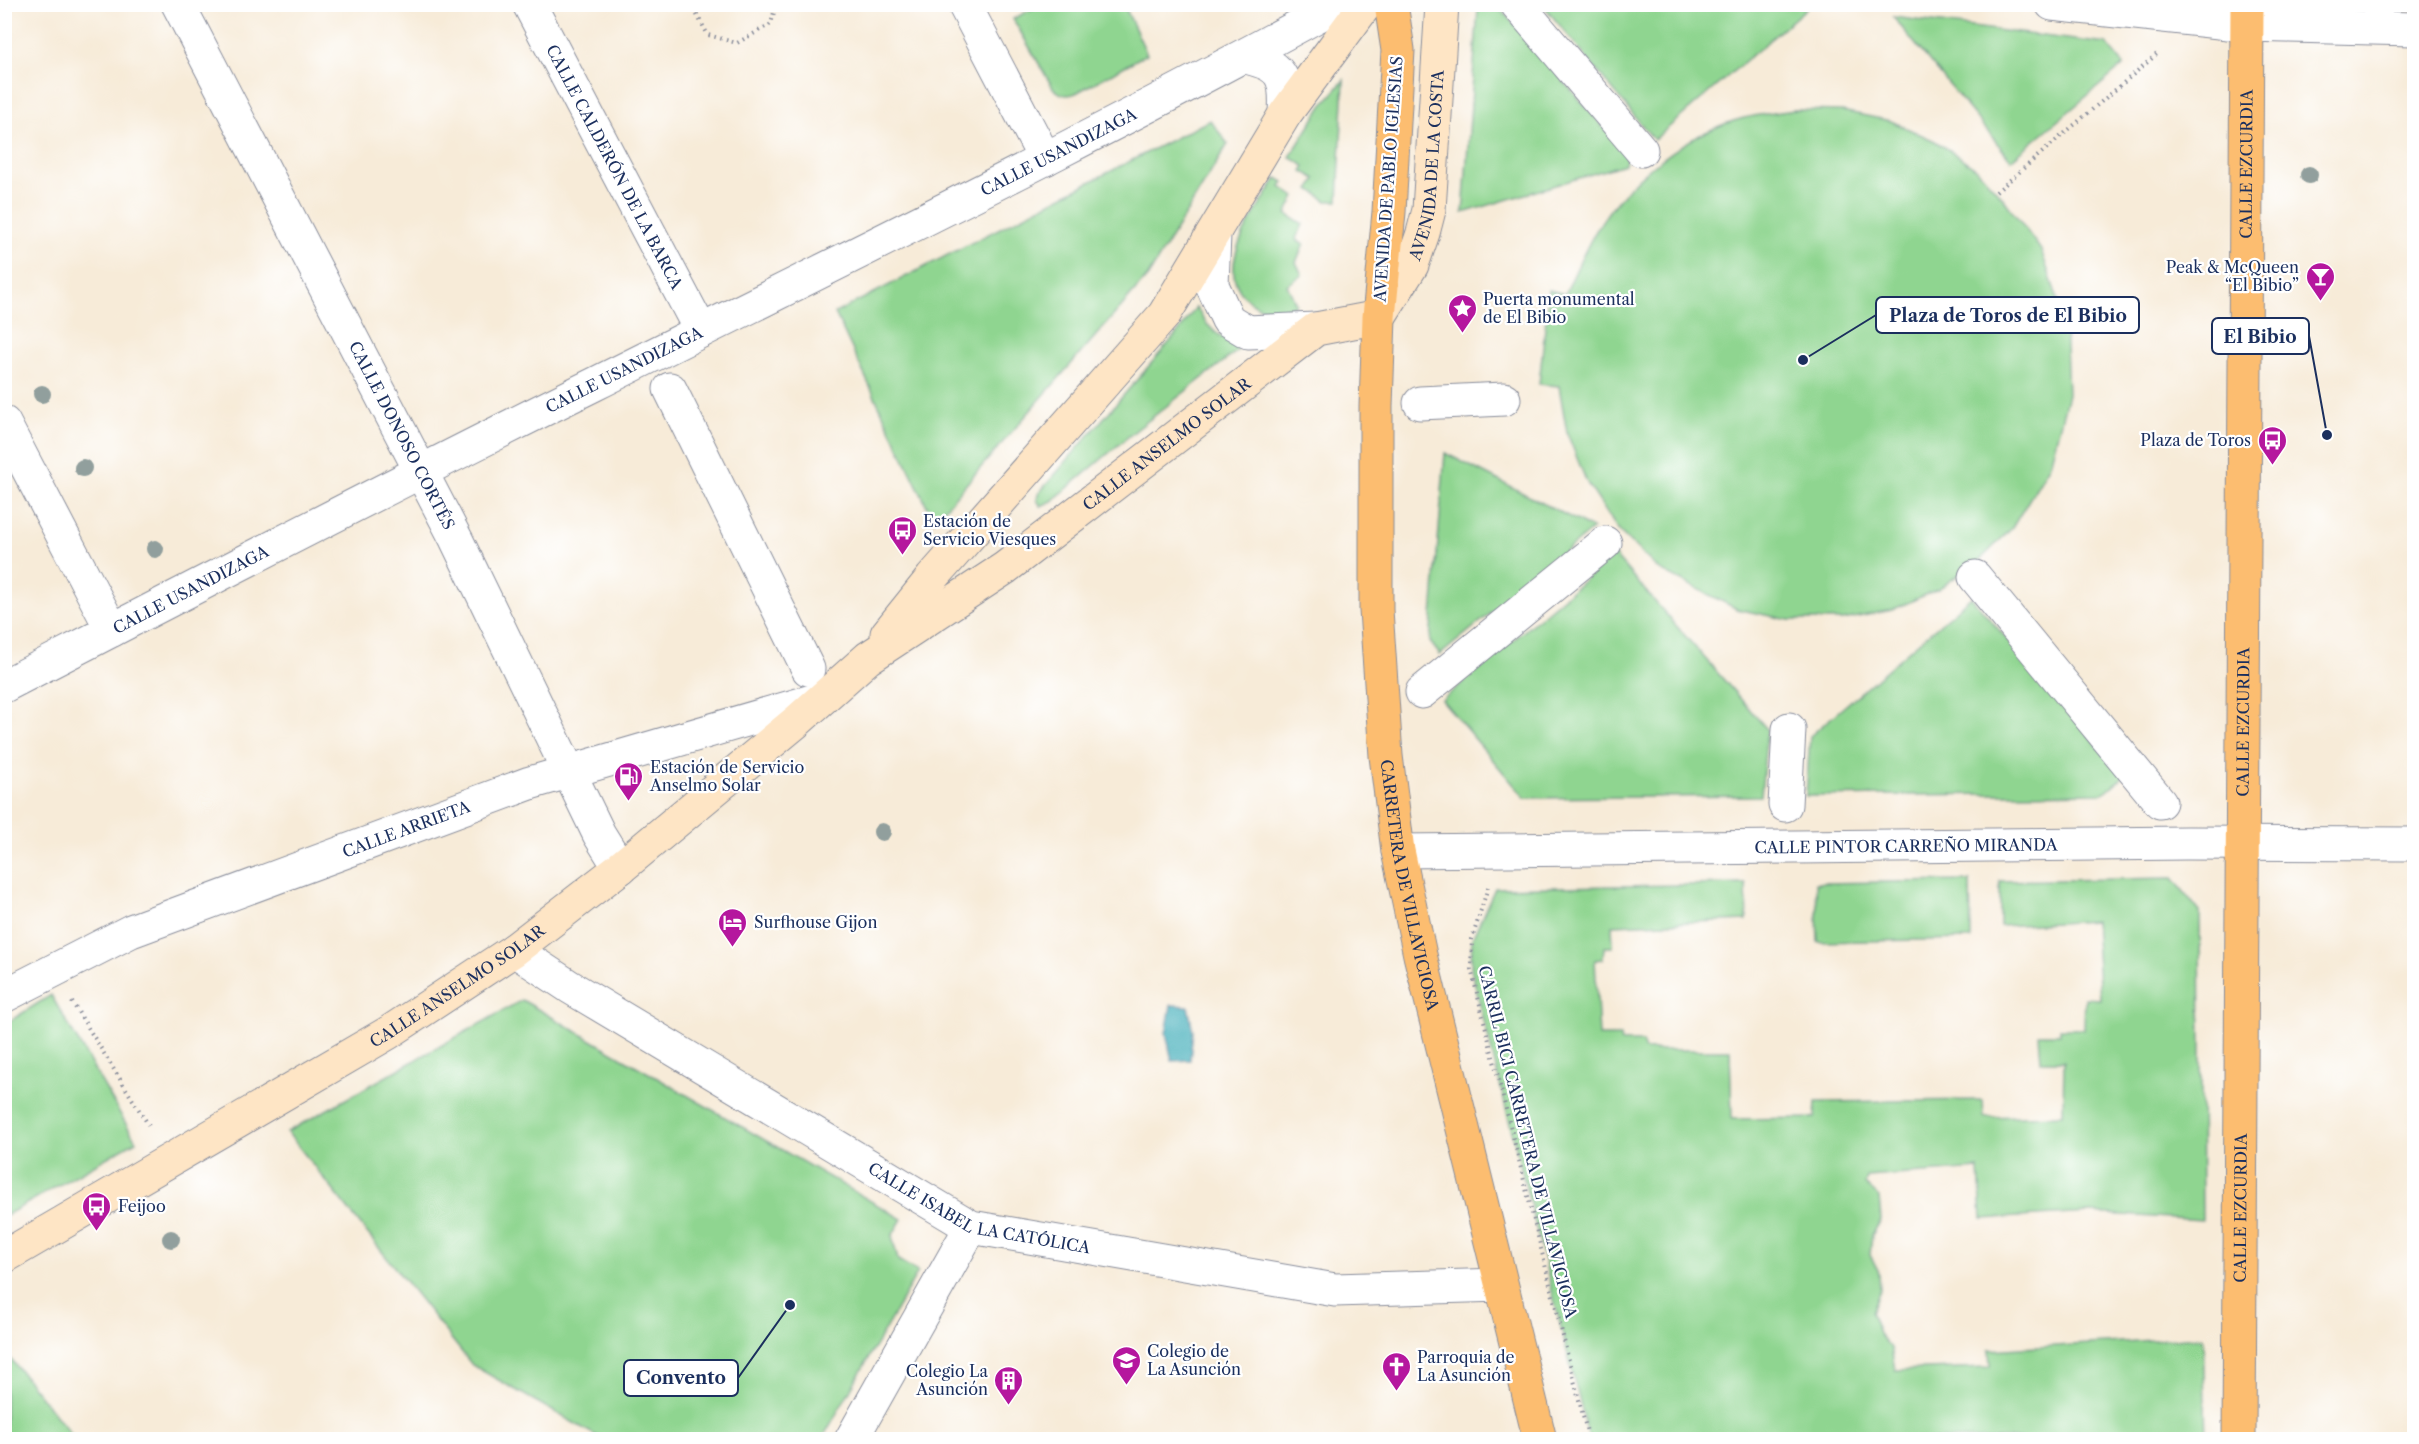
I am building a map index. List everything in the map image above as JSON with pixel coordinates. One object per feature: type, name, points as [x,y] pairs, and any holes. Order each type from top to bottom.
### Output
[{"type":"main road","name":"CALLE ANSELMO SOLAR","points":[[868,658],[932,578],[1164,315],[1285,114],[1366,4]]},
{"type":"main road","name":"AVENIDA DE PABLO IGLESIAS","points":[[1378,317],[1389,212],[1398,50],[1391,4]]},
{"type":"main road","name":"AVENIDA DE LA COSTA","points":[[1378,317],[1412,265],[1429,210],[1442,4]]},
{"type":"main road","name":"CALLE EZCURDIA","points":[[2239,1440],[2247,15]]},
{"type":"main road","points":[[1316,328],[1378,317]]},
{"type":"main road","name":"CARRETERA DE VILLAVICIOSA","points":[[1378,317],[1376,610],[1386,756],[1398,851],[1420,955],[1540,1440]]},
{"type":"main road","name":"CALLE ANSELMO SOLAR","points":[[4,1257],[388,1033],[514,950],[620,868],[815,684],[868,658],[1005,568],[1316,328]]},
{"type":"street","name":"CALLE DONOSO CORTÉS","points":[[178,4],[456,539],[567,770],[599,834],[620,868]]},
{"type":"street","name":"CALLE CALDERÓN DE LA BARCA","points":[[529,4],[701,331]]},
{"type":"street","points":[[963,4],[1045,159]]},
{"type":"street","name":"CALLE USANDIZAGA","points":[[4,686],[421,471],[1245,57],[1340,4]]},
{"type":"street","points":[[1517,4],[1641,150]]},
{"type":"street","points":[[2052,4],[2247,15],[2415,29]]},
{"type":"street","points":[[1245,57],[1266,62],[1281,73],[1286,88],[1285,114]]},
{"type":"street","points":[[1214,234],[1212,285],[1228,320],[1248,332],[1316,328]]},
{"type":"street","points":[[670,389],[815,684]]},
{"type":"street","points":[[1420,403],[1504,399]]},
{"type":"street","points":[[4,423],[112,630]]},
{"type":"street","points":[[1422,692],[1605,543]]},
{"type":"street","points":[[1975,577],[2160,802]]},
{"type":"street","name":"CALLE ARRIETA","points":[[4,996],[131,930],[567,770],[815,684]]},
{"type":"street","points":[[1785,805],[1789,729]]},
{"type":"street","name":"CALLE PINTOR CARREÑO MIRANDA","points":[[1398,851],[2242,843],[2415,844]]},
{"type":"street","name":"CALLE ISABEL LA CATÓLICA","points":[[514,950],[570,987],[971,1227],[1335,1290],[1501,1285]]},
{"type":"street","points":[[851,1440],[971,1227]]},
{"type":"path","points":[[691,4],[708,35],[737,44],[771,24],[776,4]]},
{"type":"path","points":[[1996,192],[2165,48]]},
{"type":"path","name":"CARRIL BICI CARRETERA DE VILLAVICIOSA","points":[[1491,850],[1491,876],[1472,939],[1471,969],[1589,1440]]},
{"type":"path","points":[[67,994],[154,1133]]},
{"type":"green space","points":[[1041,4],[1124,5],[1147,54],[1076,93],[1061,94],[1053,88],[1013,19]]},
{"type":"green space","points":[[1484,5],[1497,5],[1627,154],[1625,164],[1463,213],[1478,9]]},
{"type":"green space","points":[[1543,5],[1809,6],[1654,140]]},
{"type":"green space","points":[[1893,17],[2107,44],[2124,65],[2011,160]]},
{"type":"green space","points":[[1344,80],[1338,201],[1327,201],[1310,189],[1316,179],[1302,171],[1305,166],[1290,157],[1322,106]]},
{"type":"green space","points":[[1794,110],[1842,111],[1891,121],[1935,141],[1976,168],[2003,198],[2041,250],[2065,320],[2068,394],[2050,465],[2012,528],[1978,562],[1938,589],[1892,610],[1843,620],[1789,620],[1737,609],[1658,569],[1618,530],[1587,483],[1567,433],[1559,386],[1539,384],[1549,290],[1565,294],[1599,226],[1626,192],[1655,164],[1708,131],[1756,115]]},
{"type":"green space","points":[[1210,120],[1228,144],[1148,276],[934,521],[835,313]]},
{"type":"green space","points":[[1277,178],[1284,182],[1281,187],[1295,197],[1286,214],[1303,224],[1296,239],[1304,244],[1296,262],[1302,275],[1287,285],[1296,304],[1286,309],[1272,311],[1257,306],[1242,293],[1235,278],[1234,261],[1248,226]]},
{"type":"green space","points":[[1196,307],[1206,323],[1238,348],[1237,351],[1135,431],[1052,501],[1041,506],[1037,500],[1038,494],[1180,330]]},
{"type":"green space","points":[[1445,453],[1593,529],[1440,655],[1430,642]]},
{"type":"green space","points":[[1614,555],[1767,729],[1761,796],[1525,798],[1442,700]]},
{"type":"green space","points":[[1971,597],[2124,776],[2104,793],[1806,796],[1810,736]]},
{"type":"green space","points":[[2173,878],[2200,912],[2202,1220],[2090,1213],[1982,1219],[1979,1169],[1867,1177],[1865,1184],[1879,1197],[1881,1220],[1872,1235],[1870,1255],[1879,1272],[1880,1290],[1871,1312],[1879,1334],[1891,1348],[1895,1370],[1990,1367],[1989,1350],[2203,1337],[2206,1439],[1589,1439],[1471,969],[1472,939],[1495,888],[1746,884],[1747,920],[1612,925],[1613,947],[1604,947],[1603,959],[1595,960],[1599,1036],[1620,1036],[1621,1042],[1643,1042],[1644,1050],[1730,1050],[1732,1119],[1815,1118],[1816,1102],[1983,1100],[1984,1117],[2063,1115],[2064,1061],[2041,1061],[2039,1034],[2060,1034],[2060,1029],[2084,1029],[2085,998],[2100,999],[2095,921],[2000,926],[2000,881]]},
{"type":"green space","points":[[1970,881],[1971,939],[1818,942],[1816,883]]},
{"type":"green space","points":[[51,995],[136,1141],[5,1216],[5,1024]]},
{"type":"green space","points":[[522,1000],[902,1219],[892,1236],[898,1260],[918,1272],[822,1439],[602,1439],[472,1365],[287,1132]]},
{"type":"green space","points":[[5,1352],[75,1439],[5,1439]]},
{"type":"water","points":[[1171,1005],[1188,1006],[1193,1031],[1190,1060],[1172,1061],[1166,1033]]},
{"type":"place","name":"Peak & McQueen “El Bibio”","points":[[2320,302]]},
{"type":"place","name":"Puerta monumental de El Bibio","points":[[1462,334]]},
{"type":"place","name":"Plaza de Toros de El Bibio","points":[[1803,360]]},
{"type":"place","name":"El Bibio","points":[[2327,435]]},
{"type":"place","name":"Plaza de Toros","points":[[2272,466]]},
{"type":"place","name":"Estación de Servicio Viesques","points":[[902,556]]},
{"type":"place","name":"Estación de Servicio Anselmo Solar","points":[[629,802]]},
{"type":"place","name":"Surfhouse Gijon","points":[[733,948]]},
{"type":"place","name":"Feijoo","points":[[97,1232]]},
{"type":"place","name":"Convento","points":[[790,1305]]},
{"type":"place","name":"Colegio de La Asunción","points":[[1126,1386]]},
{"type":"place","name":"Parroquia de La Asunción","points":[[1396,1392]]},
{"type":"place","name":"Colegio La Asunción","points":[[1009,1406]]}]
